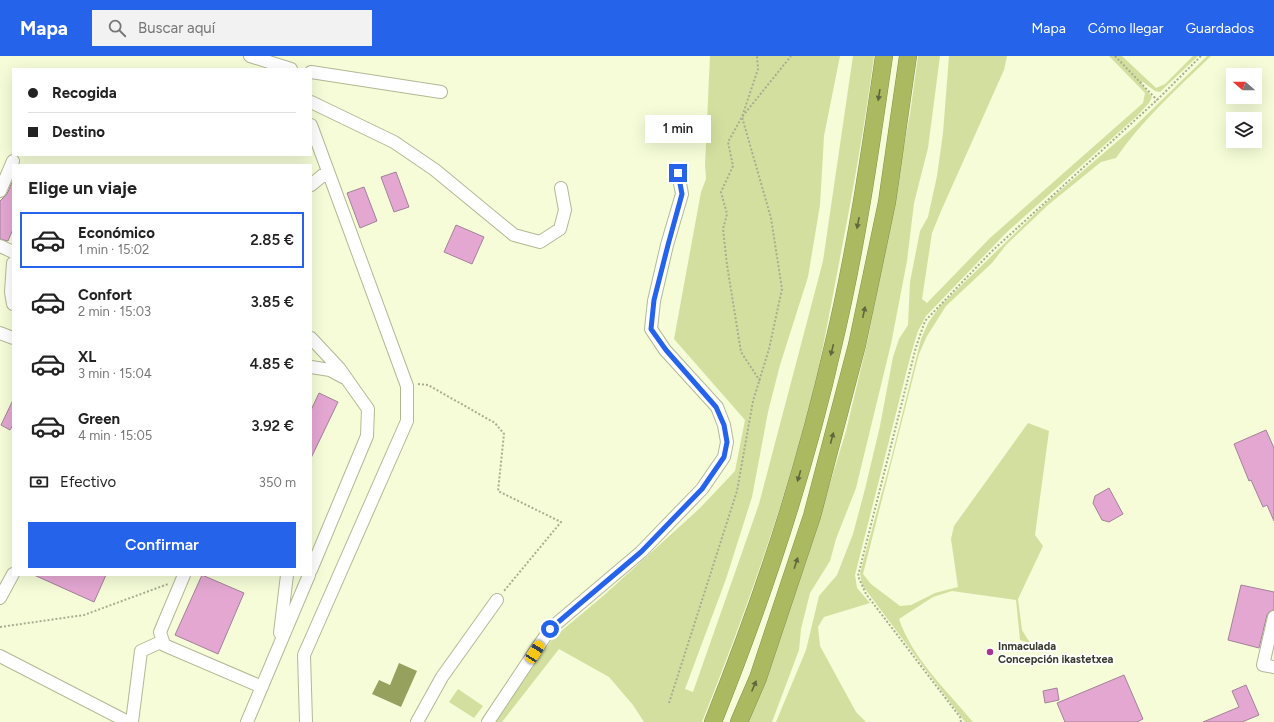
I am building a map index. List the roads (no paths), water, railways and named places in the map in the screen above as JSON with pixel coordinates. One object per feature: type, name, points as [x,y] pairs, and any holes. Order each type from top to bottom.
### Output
[{"type":"highway","points":[[714,722],[764,585],[815,421],[834,345],[864,192],[884,56]]},
{"type":"highway","points":[[739,722],[758,678],[812,516],[857,346],[887,202],[908,56]]},
{"type":"street","points":[[250,56],[287,68]]},
{"type":"street","points":[[285,56],[290,68]]},
{"type":"street","points":[[312,72],[441,92]]},
{"type":"street","points":[[312,102],[394,142],[435,170],[514,235],[540,242],[560,229],[565,210],[561,188]]},
{"type":"street","points":[[306,722],[304,655],[407,421],[405,382],[312,128]]},
{"type":"street","points":[[0,191],[13,161]]},
{"type":"street","points":[[312,184],[328,171]]},
{"type":"street","points":[[488,722],[550,629],[641,552],[702,489],[724,457],[727,442],[724,425],[716,407],[666,350],[651,329],[654,300],[682,194],[678,173]]},
{"type":"street","points":[[0,246],[12,252]]},
{"type":"street","points":[[12,278],[12,298]]},
{"type":"street","points":[[0,332],[12,338]]},
{"type":"street","points":[[312,364],[314,361],[313,344]]},
{"type":"street","points":[[312,568],[367,436],[368,408],[339,368],[313,344]]},
{"type":"street","points":[[312,365],[330,370],[347,380]]},
{"type":"street","points":[[0,598],[12,576]]},
{"type":"street","points":[[277,650],[287,576]]},
{"type":"street","points":[[247,722],[309,576]]},
{"type":"street","points":[[183,577],[160,632],[164,645],[262,687]]},
{"type":"street","points":[[417,722],[442,678],[497,600]]},
{"type":"street","points":[[1274,617],[1263,665],[1274,667]]},
{"type":"street","points":[[132,722],[141,651],[163,641]]},
{"type":"street","points":[[0,656],[128,722]]},
{"type":"place","name":"Inmaculada Concepción ikastetxea","points":[[990,652]]}]
